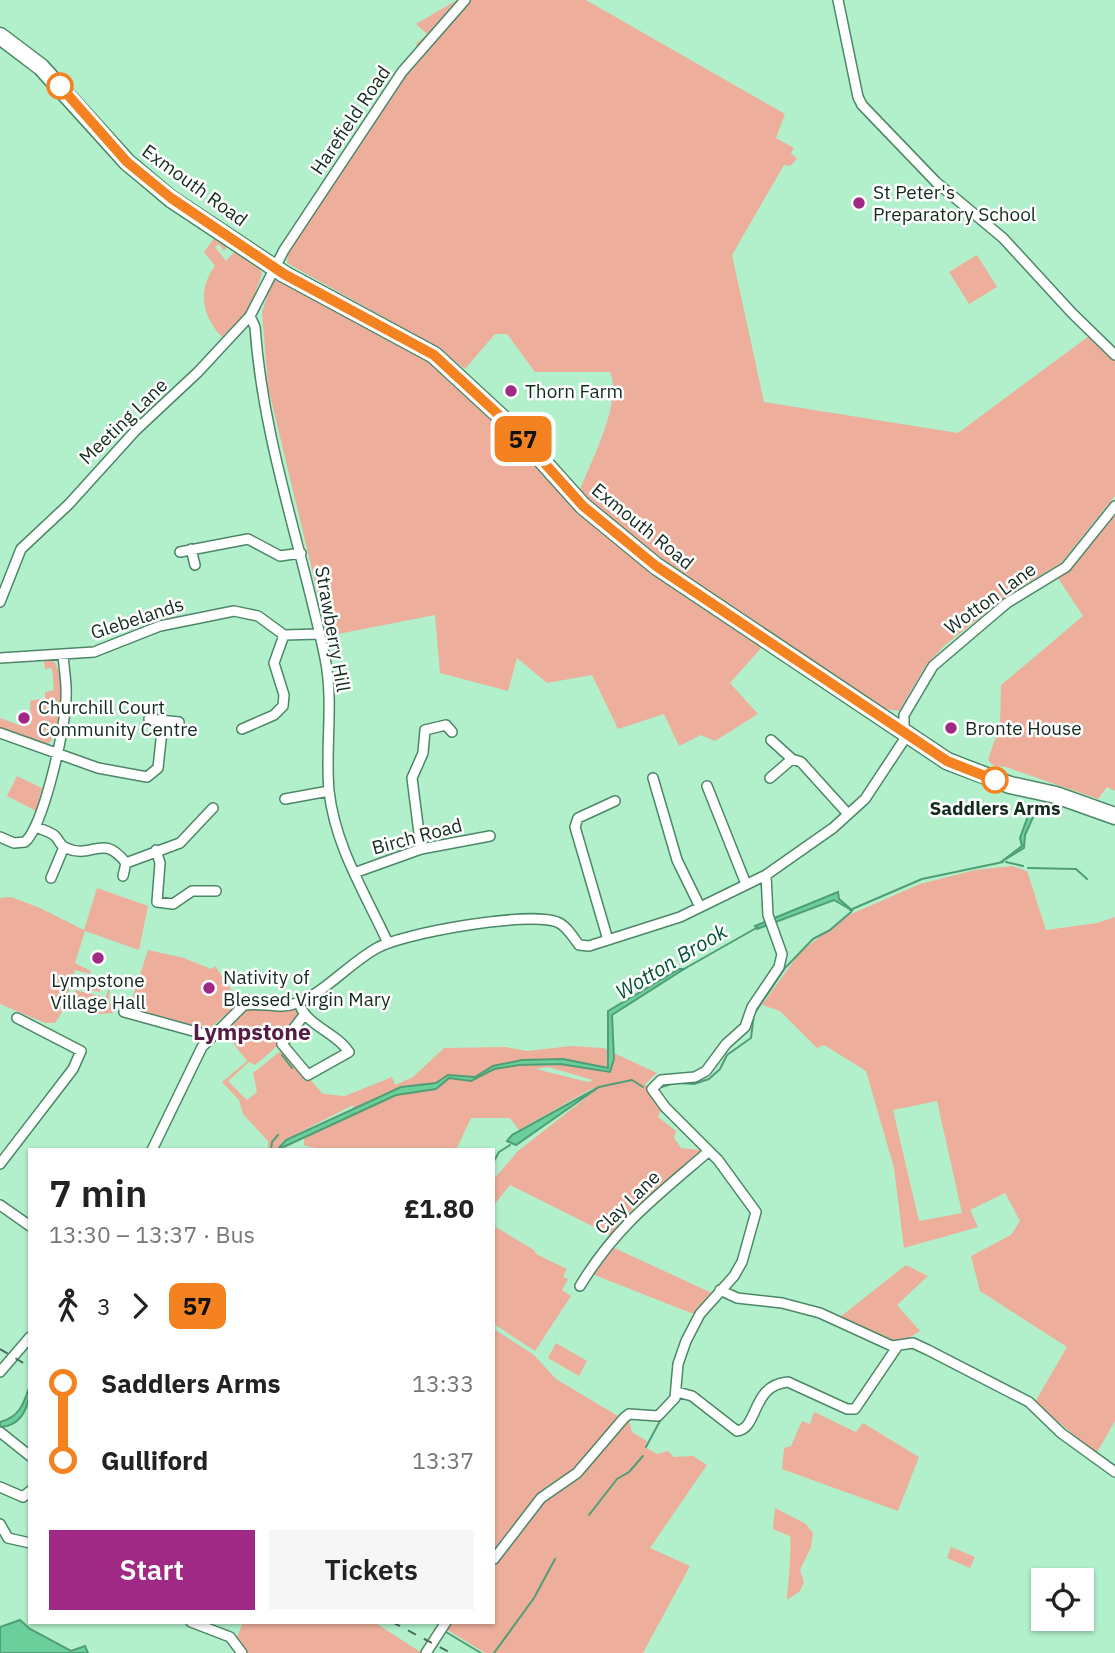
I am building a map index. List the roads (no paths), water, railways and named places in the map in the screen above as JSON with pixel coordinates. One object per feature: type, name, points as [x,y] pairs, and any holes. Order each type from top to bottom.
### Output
[{"type":"highway","name":"Exmouth Road","points":[[0,36],[41,67],[146,179],[274,267],[434,355],[513,428],[583,506],[656,566],[947,761],[981,775],[1056,794],[1115,816]]},
{"type":"street","name":"Harefield Road","points":[[274,267],[402,72],[465,0]]},
{"type":"street","points":[[838,0],[858,97],[862,105],[936,182],[1003,237],[1072,313],[1115,355]]},
{"type":"street","name":"Meeting Lane","points":[[0,602],[21,549],[69,504],[136,430],[198,373],[250,316],[274,267]]},
{"type":"street","name":"Strawberry Hill","points":[[250,316],[255,327],[266,421],[302,553],[319,634],[328,694],[329,791],[340,840],[388,943]]},
{"type":"street","name":"Wotton Lane","points":[[388,943],[498,922],[544,919],[561,923],[579,944],[589,946],[660,925],[766,876],[791,861],[848,814],[882,776],[904,740],[904,715],[914,693],[933,666],[1007,603],[1066,567],[1115,506]]},
{"type":"street","points":[[180,552],[248,539],[279,556],[302,553]]},
{"type":"street","points":[[191,550],[195,565]]},
{"type":"street","name":"Glebelands","points":[[0,658],[63,655],[108,649],[160,626],[234,611],[258,616],[284,635]]},
{"type":"street","points":[[242,729],[274,715],[283,706],[284,695],[274,663],[284,635],[319,634]]},
{"type":"street","points":[[0,837],[19,844],[25,842],[35,827],[48,793],[66,698],[63,655]]},
{"type":"street","points":[[149,719],[178,722]]},
{"type":"street","points":[[0,733],[55,755],[98,768],[148,777],[158,768],[163,720]]},
{"type":"street","points":[[421,849],[412,778],[423,752],[425,730],[446,726],[452,732]]},
{"type":"street","points":[[771,740],[792,759],[801,762],[848,814]]},
{"type":"street","points":[[770,778],[792,759]]},
{"type":"street","points":[[653,778],[677,860],[700,907]]},
{"type":"street","points":[[706,786],[746,884]]},
{"type":"street","points":[[285,799],[329,791]]},
{"type":"street","points":[[608,940],[575,827],[578,818],[615,801]]},
{"type":"street","points":[[126,863],[180,843],[189,829],[202,823],[213,808]]},
{"type":"street","points":[[35,827],[54,835],[64,847],[83,852],[107,847],[116,851],[126,863]]},
{"type":"street","name":"Birch Road","points":[[354,873],[421,849],[490,836]]},
{"type":"street","points":[[51,878],[64,847]]},
{"type":"street","points":[[156,850],[160,863],[157,902],[173,904],[192,891],[216,891]]},
{"type":"street","points":[[123,876],[126,863]]},
{"type":"street","points":[[495,1558],[541,1498],[577,1473],[629,1414],[661,1414],[677,1392],[678,1364],[700,1314],[742,1262],[756,1212],[709,1151],[652,1088],[655,1083],[668,1077],[700,1076],[726,1044],[745,1027],[752,1007],[781,961],[781,949],[768,915],[766,876]]},
{"type":"street","points":[[153,1148],[207,1039],[244,1005],[282,1007],[299,1003],[388,943]]},
{"type":"street","points":[[299,1003],[304,1015],[334,1035],[349,1052],[308,1074],[282,1044],[304,1015]]},
{"type":"street","points":[[124,1012],[200,1033],[207,1039]]},
{"type":"street","points":[[0,1164],[72,1069],[81,1051],[17,1018]]},
{"type":"street","name":"Clay Lane","points":[[580,1286],[610,1240],[633,1215],[709,1151]]},
{"type":"street","points":[[0,1205],[28,1225]]},
{"type":"street","points":[[720,1290],[737,1298],[782,1303],[820,1313],[897,1347],[913,1343],[1029,1402],[1062,1433],[1113,1473]]},
{"type":"street","points":[[0,1372],[28,1339]]},
{"type":"street","points":[[677,1392],[691,1396],[740,1432],[746,1427],[762,1395],[778,1383],[789,1382],[846,1409],[855,1409],[897,1347]]},
{"type":"street","points":[[0,1432],[28,1454]]},
{"type":"street","points":[[0,1487],[23,1497],[28,1493]]},
{"type":"street","points":[[0,1524],[8,1538],[28,1543]]},
{"type":"street","points":[[196,1624],[230,1637],[242,1653]]},
{"type":"street","points":[[426,1653],[445,1624]]},
{"type":"waterway","name":"Wotton Brook","points":[[850,910],[922,879],[1003,862]]},
{"type":"waterway","points":[[1006,862],[1023,866]]},
{"type":"waterway","points":[[1028,868],[1076,869],[1087,879]]},
{"type":"waterway","points":[[680,1083],[694,1084],[709,1079],[720,1069],[727,1055],[751,1038],[754,1014],[785,968],[813,939],[830,930],[851,912]]},
{"type":"waterway","name":"Wotton Brook","points":[[684,969],[758,927]]},
{"type":"waterway","points":[[282,1055],[292,1068]]},
{"type":"waterway","points":[[599,1087],[632,1080],[643,1087]]},
{"type":"waterway","points":[[658,1088],[675,1083]]},
{"type":"waterway","points":[[271,1148],[278,1135]]},
{"type":"waterway","points":[[495,1159],[499,1152],[510,1145]]},
{"type":"waterway","points":[[646,1447],[661,1419]]},
{"type":"waterway","points":[[589,1515],[617,1479],[629,1472],[643,1456]]},
{"type":"waterway","points":[[494,1653],[534,1598],[555,1559]]},
{"type":"waterway","points":[[446,1632],[481,1653]]},
{"type":"railway","points":[[0,1349],[28,1366]]},
{"type":"railway","points":[[396,1624],[451,1653]]},
{"type":"place","name":"St Peter's Preparatory School","points":[[859,203]]},
{"type":"place","name":"Thorn Farm","points":[[511,391]]},
{"type":"place","name":"Churchill Court Community Centre","points":[[24,718]]},
{"type":"place","name":"Bronte House","points":[[951,728]]},
{"type":"place","name":"Saddlers Arms","points":[[995,780]]},
{"type":"place","name":"Lympstone Village Hall","points":[[98,958]]},
{"type":"place","name":"Nativity of Blessed Virgin Mary","points":[[209,988]]},
{"type":"district","name":"Lympstone","points":[[252,1031]]}]
